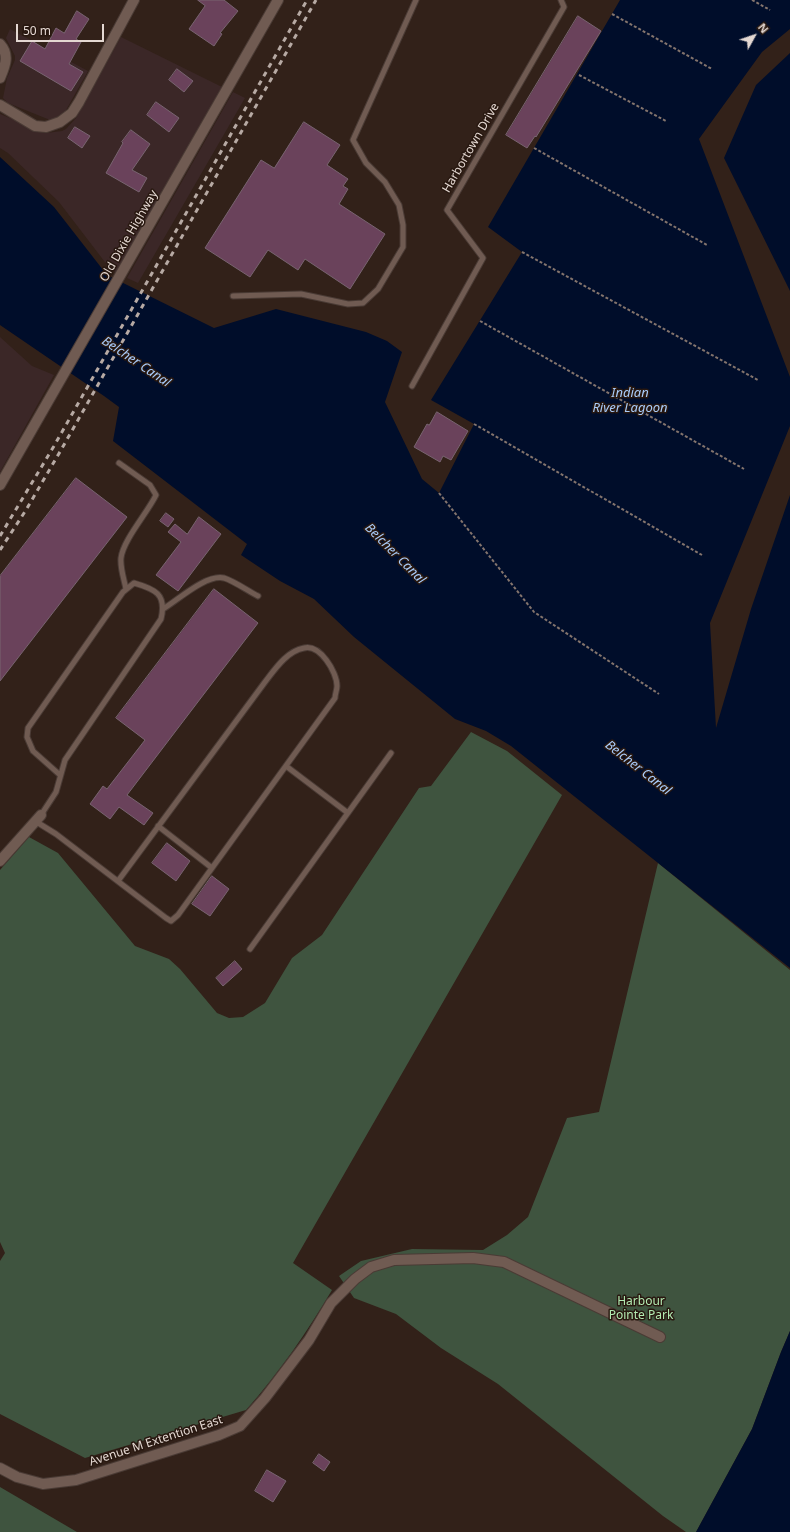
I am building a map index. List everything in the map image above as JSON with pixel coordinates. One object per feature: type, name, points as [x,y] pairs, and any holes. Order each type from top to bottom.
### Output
[{"type":"street","points":[[0,106],[35,126],[46,127],[60,122],[72,112],[79,102],[134,0]]},
{"type":"street","name":"Old Dixie Highway","points":[[0,485],[278,0]]},
{"type":"street","points":[[0,44],[6,54],[6,62],[0,78]]},
{"type":"street","points":[[0,861],[38,818]]},
{"type":"street","name":"Avenue M Extention East","points":[[0,1468],[17,1477],[43,1484],[76,1480],[219,1436],[240,1426],[309,1340],[331,1303],[355,1279],[371,1267],[394,1260],[473,1258],[504,1262],[660,1337]]},
{"type":"lane","points":[[233,296],[300,294],[348,304],[363,303],[378,290],[403,247],[403,225],[399,205],[384,182],[366,163],[354,140],[416,0]]},
{"type":"lane","name":"Harbortown Drive","points":[[412,386],[483,258],[447,210],[564,7],[561,0]]},
{"type":"lane","points":[[119,463],[150,485],[156,495],[128,540],[121,556],[121,565],[126,589]]},
{"type":"lane","points":[[163,609],[203,582],[218,578],[225,578],[258,596]]},
{"type":"lane","points":[[60,775],[32,751],[27,737],[28,728],[118,598],[134,583],[150,588],[162,599],[163,609],[161,619],[66,760],[60,775],[56,792],[38,818],[56,834],[166,918],[172,920],[178,915],[334,698],[337,685],[328,661],[314,649],[304,647],[295,651],[283,660],[265,682],[118,881]]},
{"type":"lane","points":[[250,949],[391,753]]},
{"type":"lane","points":[[286,766],[348,814]]},
{"type":"lane","points":[[158,826],[212,868]]},
{"type":"path","points":[[752,0],[770,10]]},
{"type":"path","points":[[612,14],[712,69]]},
{"type":"path","points":[[578,75],[666,121]]},
{"type":"path","points":[[534,148],[707,245]]},
{"type":"path","points":[[522,252],[758,380]]},
{"type":"path","points":[[480,321],[744,469]]},
{"type":"path","points":[[474,424],[702,555]]},
{"type":"path","points":[[439,493],[534,612],[659,694]]},
{"type":"shaded area","points":[[10,29],[88,71],[65,112],[59,119],[50,120],[8,103],[3,98],[7,78],[15,60],[15,56],[6,38]]},
{"type":"shaded area","points":[[121,37],[222,87],[116,272],[111,270],[59,202],[8,153],[0,148],[0,114],[46,133],[66,129],[76,118]]},
{"type":"shaded area","points":[[233,92],[245,98],[138,283],[127,278]]},
{"type":"shaded area","points":[[0,337],[32,366],[54,375],[0,472]]},
{"type":"green space","points":[[471,732],[507,751],[562,795],[293,1263],[332,1290],[303,1337],[270,1382],[246,1410],[85,1458],[0,1414],[0,1261],[5,1253],[0,1242],[0,870],[29,837],[58,853],[135,946],[169,959],[180,969],[217,1013],[229,1018],[243,1017],[265,1003],[292,958],[322,935],[419,788],[431,786]]},
{"type":"green space","name":"Harbour Pointe Park","points":[[658,863],[790,970],[790,1331],[752,1429],[696,1532],[686,1532],[663,1516],[498,1384],[441,1348],[396,1314],[354,1298],[339,1276],[361,1261],[412,1249],[483,1250],[507,1235],[528,1217],[567,1118],[599,1112]]},
{"type":"green space","points":[[0,1487],[77,1532],[0,1532]]},
{"type":"water","name":"Indian River Lagoon","points":[[620,0],[790,0],[790,29],[762,52],[699,139],[790,377],[790,426],[710,623],[716,728],[751,609],[790,495],[790,968],[511,746],[486,731],[455,719],[354,637],[314,599],[280,581],[241,555],[247,544],[113,441],[119,407],[0,325],[0,157],[54,207],[107,275],[214,328],[276,309],[366,332],[387,341],[402,352],[385,402],[422,479],[439,493],[474,424],[431,400],[522,252],[488,227]]},
{"type":"water","points":[[790,53],[790,291],[724,158],[756,85]]},
{"type":"water","points":[[790,1331],[790,1532],[696,1532],[752,1429]]},
{"type":"building","points":[[198,0],[224,0],[238,11],[220,33],[222,34],[214,46],[189,29],[205,6]]},
{"type":"building","points":[[77,11],[89,19],[76,39],[81,42],[69,64],[83,72],[71,91],[20,61],[32,41],[45,49],[56,28],[64,33]]},
{"type":"building","points":[[578,16],[601,31],[536,137],[535,136],[527,148],[506,135]]},
{"type":"building","points":[[177,69],[193,81],[184,92],[169,80]]},
{"type":"building","points":[[156,102],[179,118],[169,132],[147,115]]},
{"type":"building","points":[[304,122],[340,145],[327,165],[348,179],[343,186],[348,189],[339,204],[385,234],[350,289],[305,259],[298,270],[268,250],[250,277],[205,248],[261,160],[274,168]]},
{"type":"building","points":[[75,127],[90,136],[82,148],[68,138]]},
{"type":"building","points":[[131,130],[150,144],[132,170],[147,178],[139,192],[106,173],[123,143],[122,142]]},
{"type":"building","points":[[437,412],[468,431],[451,460],[443,456],[440,462],[414,447],[427,424],[429,425]]},
{"type":"building","points":[[76,478],[127,517],[0,681],[0,576]]},
{"type":"building","points":[[166,513],[174,519],[168,527],[160,521]]},
{"type":"building","points":[[199,517],[221,534],[178,591],[156,575],[181,542],[168,532],[175,524],[187,534]]},
{"type":"building","points":[[214,589],[258,623],[127,795],[153,813],[144,825],[119,807],[110,819],[90,804],[103,786],[107,789],[145,740],[116,718]]},
{"type":"building","points":[[167,843],[190,861],[176,881],[152,863]]},
{"type":"building","points":[[212,876],[229,889],[210,916],[192,904]]},
{"type":"building","points":[[235,961],[242,969],[223,986],[216,978]]},
{"type":"building","points":[[319,1454],[330,1462],[324,1471],[313,1463]]},
{"type":"building","points":[[267,1470],[286,1481],[273,1502],[255,1491]]},
{"type":"railway","points":[[0,536],[54,446],[307,0]]},
{"type":"railway","points":[[0,550],[26,510],[61,450],[316,0]]},
{"type":"water label","name":"Belcher Canal","points":[[136,362]]},
{"type":"water label","name":"Belcher Canal","points":[[395,554]]},
{"type":"water label","name":"Belcher Canal","points":[[638,768]]}]
